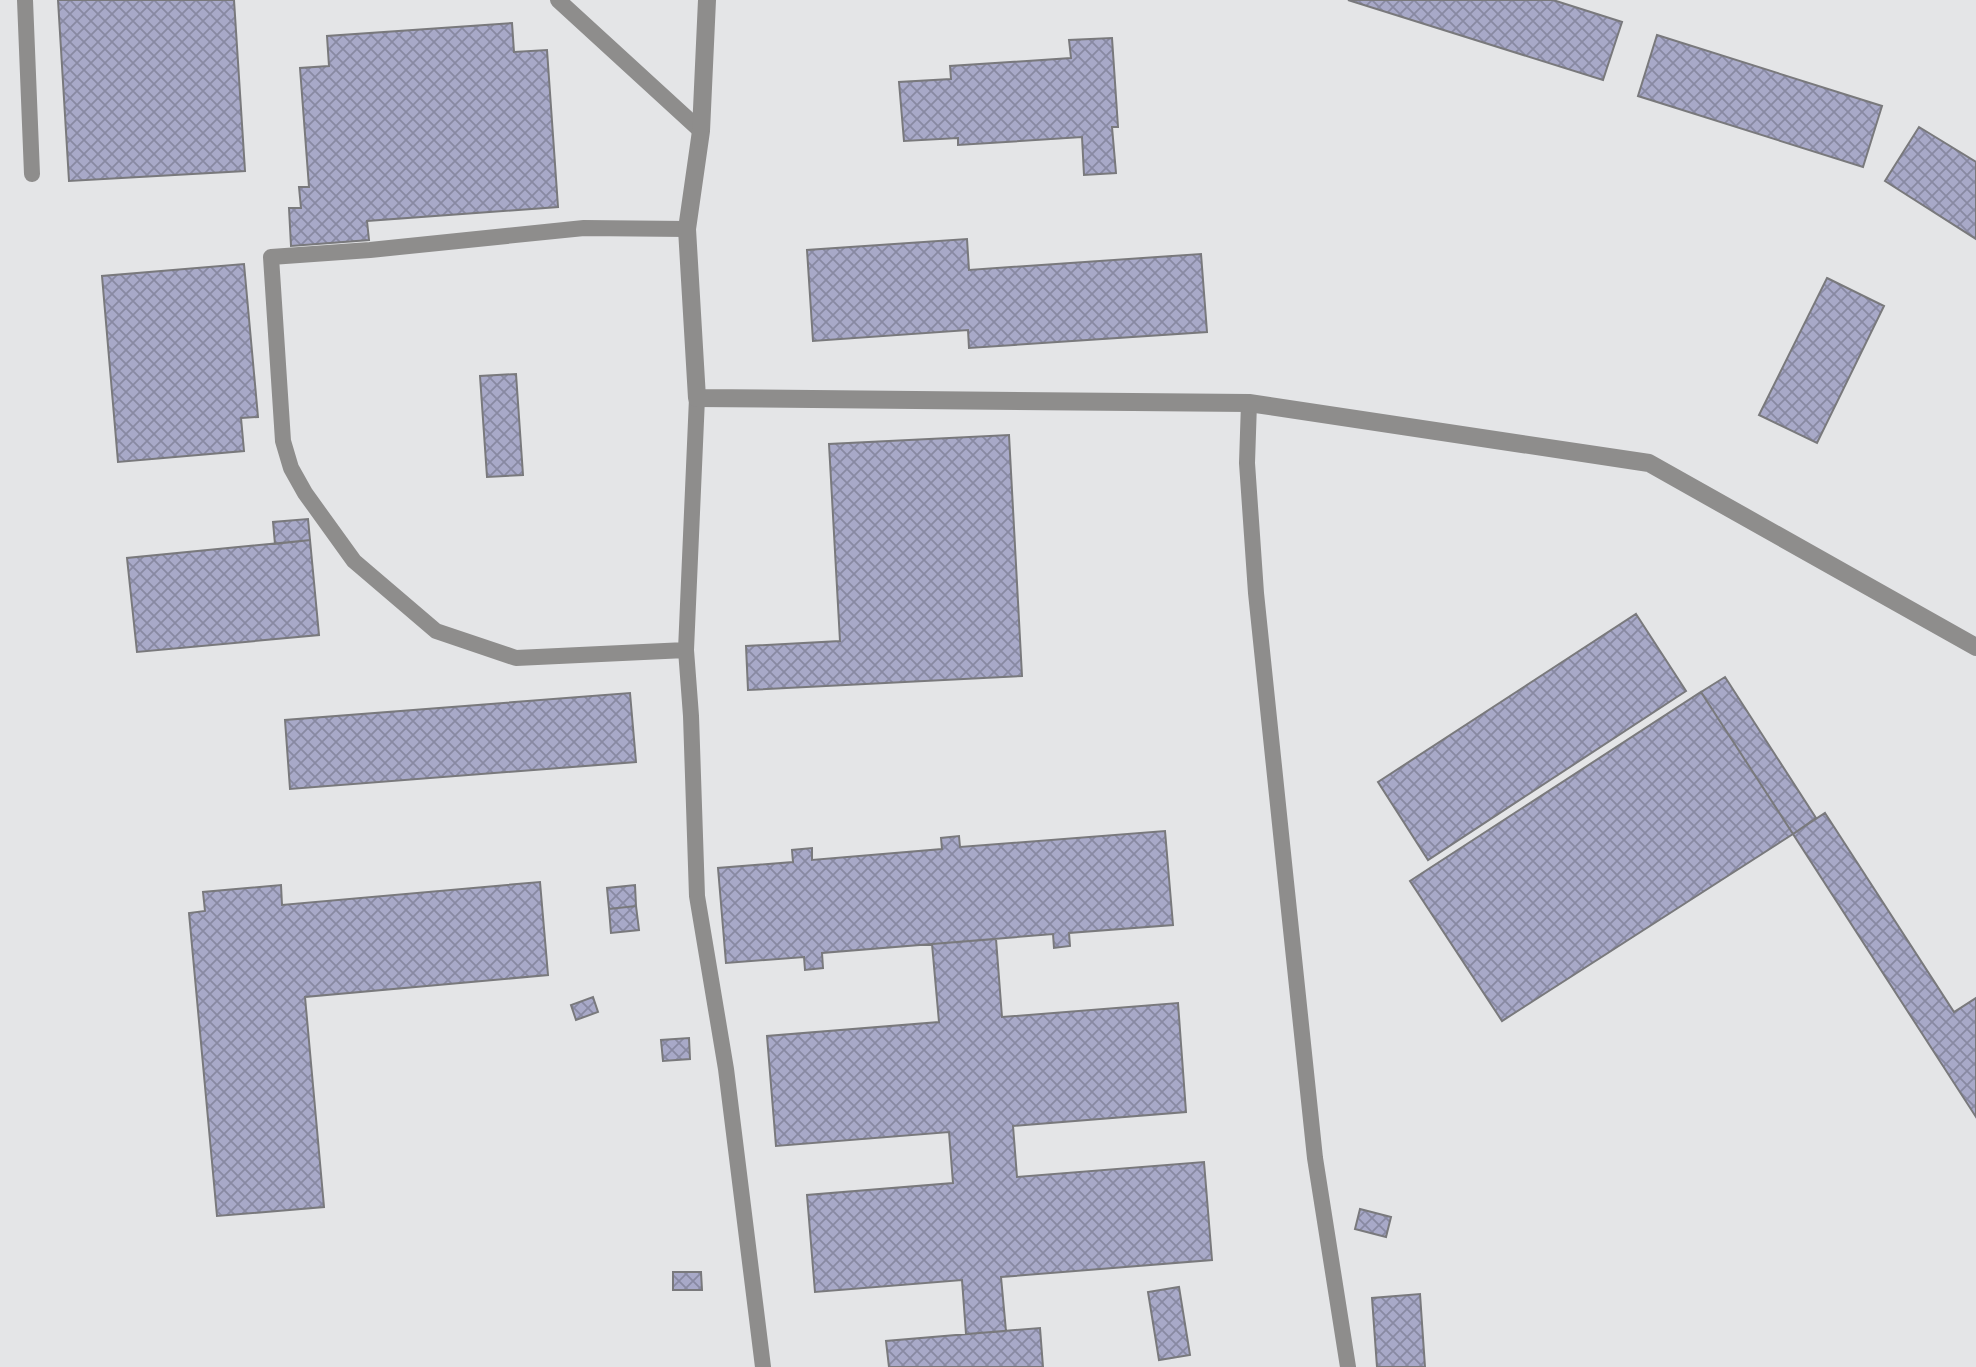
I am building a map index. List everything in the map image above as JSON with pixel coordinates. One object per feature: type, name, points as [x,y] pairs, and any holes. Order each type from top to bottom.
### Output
[{"type":"street","points":[[707,0],[701,131],[687,229],[697,398],[1249,403],[1649,463],[1976,647]]},
{"type":"lane","points":[[25,0],[32,174]]},
{"type":"lane","points":[[558,0],[701,131]]},
{"type":"lane","points":[[686,650],[516,658],[436,631],[354,561],[305,493],[291,468],[283,442],[271,257],[370,250],[584,228],[687,229]]},
{"type":"lane","points":[[697,398],[686,650],[697,896],[726,1069],[763,1367]]},
{"type":"lane","points":[[1249,403],[1247,463],[1255,580],[1286,882],[1315,1158],[1348,1367]]},
{"type":"building","points":[[58,0],[234,0],[245,171],[69,181]]},
{"type":"building","points":[[1348,0],[1553,0],[1622,22],[1603,80]]},
{"type":"building","points":[[512,23],[514,52],[547,50],[558,207],[367,221],[369,240],[291,246],[289,208],[301,208],[299,187],[309,187],[300,68],[329,66],[327,36]]},
{"type":"building","points":[[1657,35],[1882,106],[1863,167],[1638,96]]},
{"type":"building","points":[[1112,38],[1118,127],[1112,127],[1116,173],[1084,175],[1082,137],[958,145],[958,138],[904,141],[899,82],[951,79],[950,66],[1071,58],[1069,40]]},
{"type":"building","points":[[1919,127],[1976,162],[1976,239],[1885,181]]},
{"type":"building","points":[[967,239],[969,270],[1201,254],[1207,332],[969,348],[968,330],[813,341],[807,250]]},
{"type":"building","points":[[244,264],[258,417],[241,418],[244,451],[118,462],[102,276]]},
{"type":"building","points":[[1827,278],[1884,306],[1817,443],[1759,415]]},
{"type":"building","points":[[516,374],[523,475],[487,477],[480,376]]},
{"type":"building","points":[[1009,435],[1022,676],[748,690],[746,646],[840,641],[829,444]]},
{"type":"building","points":[[308,519],[310,540],[275,544],[273,522]]},
{"type":"building","points":[[310,540],[319,635],[137,652],[127,558]]},
{"type":"building","points":[[1636,614],[1686,691],[1428,860],[1378,782]]},
{"type":"building","points":[[1725,677],[1816,818],[1793,834],[1701,692]]},
{"type":"building","points":[[1701,692],[1793,834],[1502,1021],[1410,881]]},
{"type":"building","points":[[630,693],[636,762],[290,789],[285,720]]},
{"type":"building","points":[[1825,813],[1954,1012],[1976,998],[1976,1117],[1793,834]]},
{"type":"building","points":[[1165,831],[1173,925],[1069,933],[1070,946],[1054,948],[1053,934],[822,953],[823,968],[805,970],[804,957],[726,963],[718,868],[793,862],[792,850],[812,848],[812,860],[942,849],[941,838],[959,836],[960,847]]},
{"type":"building","points":[[540,882],[548,975],[305,997],[324,1207],[217,1216],[189,913],[205,911],[203,892],[281,885],[282,905]]},
{"type":"building","points":[[635,885],[636,906],[609,909],[607,888]]},
{"type":"building","points":[[636,906],[639,930],[611,933],[609,909]]},
{"type":"building","points":[[996,939],[1002,1017],[1178,1003],[1186,1112],[1013,1126],[1017,1177],[1204,1162],[1212,1260],[1001,1277],[1006,1331],[966,1334],[962,1280],[815,1292],[807,1195],[953,1183],[949,1132],[776,1146],[767,1036],[939,1022],[932,944]]},
{"type":"building","points":[[593,997],[598,1012],[576,1020],[571,1005]]},
{"type":"building","points":[[689,1038],[690,1059],[663,1061],[661,1040]]},
{"type":"building","points":[[1360,1209],[1391,1217],[1386,1237],[1355,1229]]},
{"type":"building","points":[[673,1272],[701,1272],[702,1290],[673,1290]]},
{"type":"building","points":[[1179,1287],[1190,1355],[1159,1360],[1148,1292]]},
{"type":"building","points":[[1420,1294],[1425,1367],[1377,1367],[1372,1298]]},
{"type":"building","points":[[1040,1328],[1043,1367],[889,1367],[886,1341]]}]
